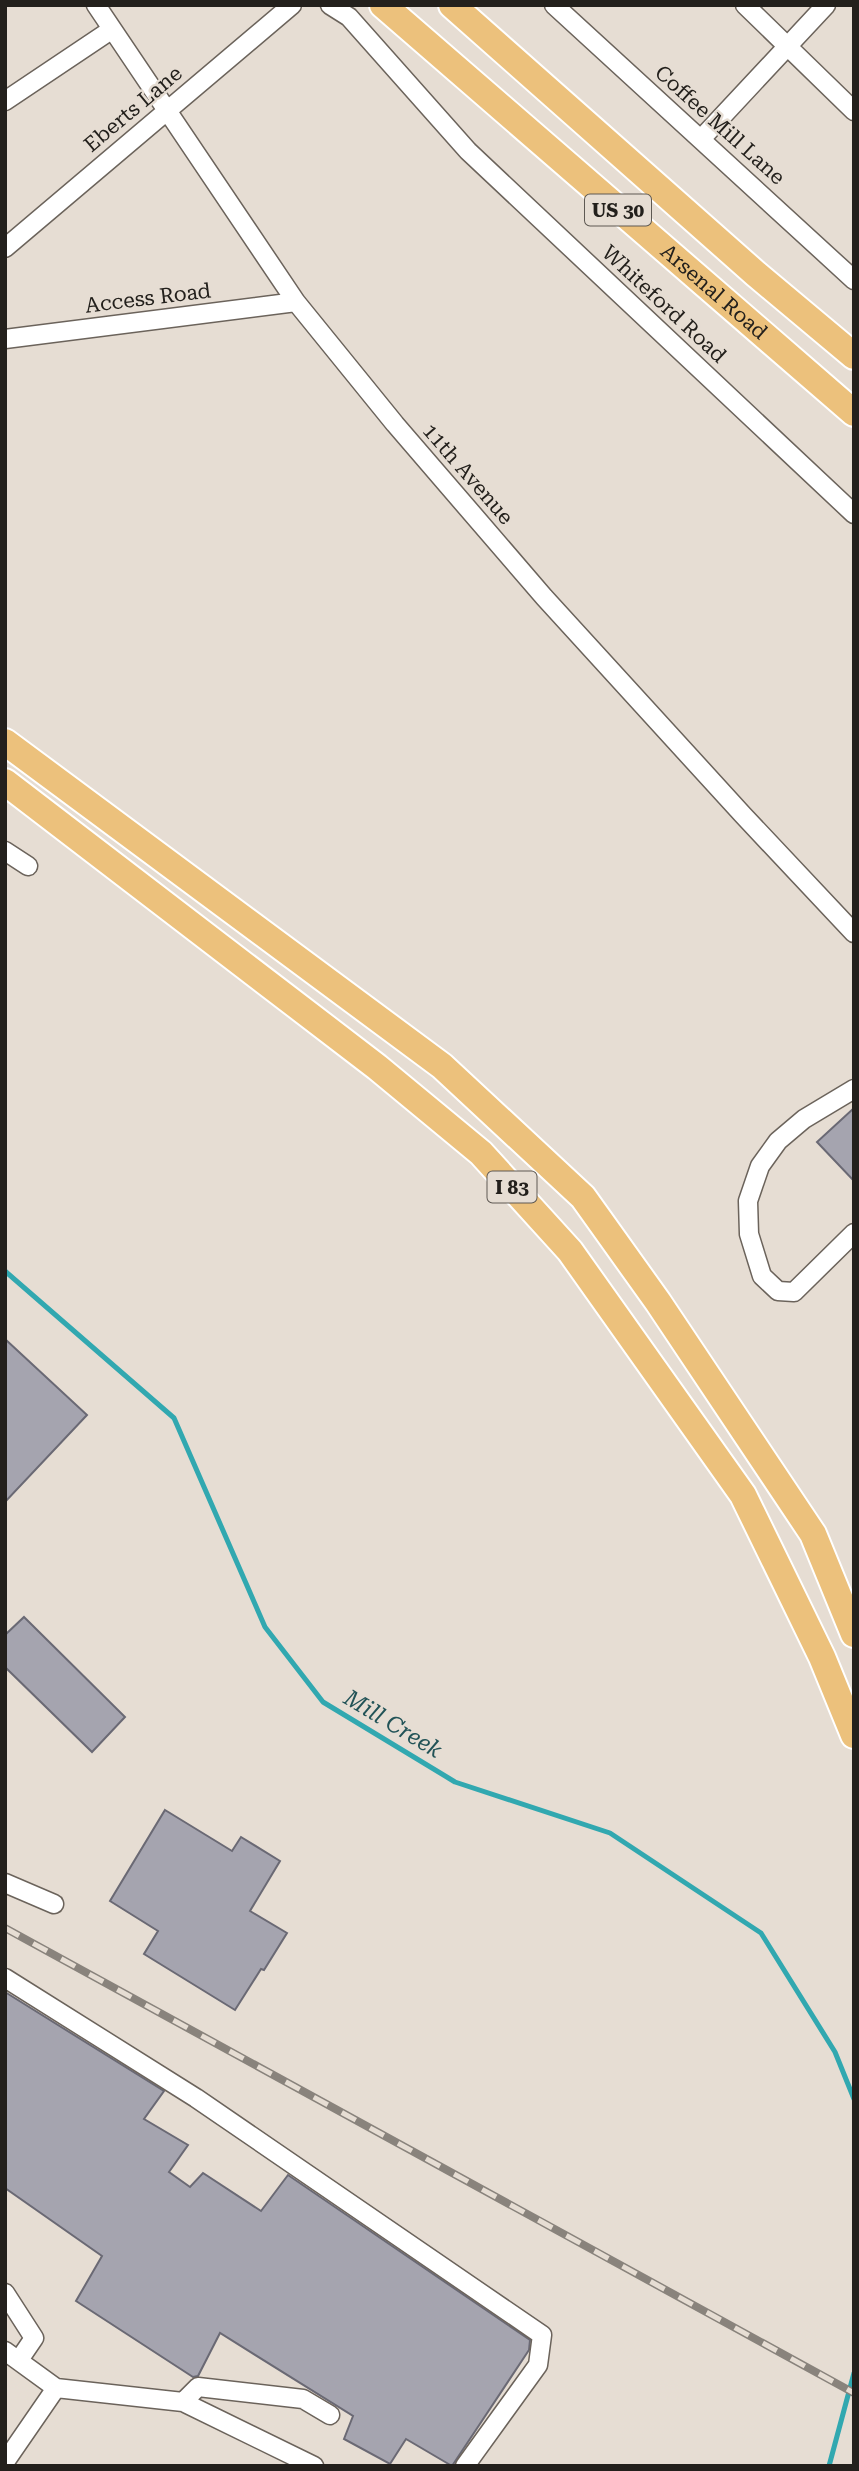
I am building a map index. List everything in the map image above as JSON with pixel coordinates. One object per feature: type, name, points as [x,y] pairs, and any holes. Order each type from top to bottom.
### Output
[{"type":"highway","name":"Arsenal Road","points":[[383,5],[854,413]]},
{"type":"highway","name":"Arsenal Road","points":[[452,5],[756,274],[854,356]]},
{"type":"highway","name":"I 83","points":[[5,742],[442,1066],[583,1197],[658,1302],[813,1534],[854,1634]]},
{"type":"highway","name":"I 83","points":[[5,782],[377,1067],[481,1153],[570,1251],[743,1495],[822,1657],[854,1735]]},
{"type":"street","name":"11th Avenue","points":[[96,5],[296,302],[395,424],[544,597],[743,816],[854,933]]},
{"type":"street","name":"Eberts Lane","points":[[5,248],[292,5]]},
{"type":"street","name":"Whiteford Road","points":[[330,5],[349,17],[468,151],[854,514]]},
{"type":"street","name":"Coffee Mill Lane","points":[[554,5],[854,280]]},
{"type":"street","points":[[745,5],[854,111]]},
{"type":"street","points":[[701,139],[826,5]]},
{"type":"street","points":[[5,101],[111,30]]},
{"type":"street","name":"Access Road","points":[[5,339],[296,302]]},
{"type":"street","points":[[5,851],[29,866]]},
{"type":"street","points":[[854,1089],[804,1119],[778,1141],[760,1166],[748,1200],[749,1234],[762,1276],[778,1292],[794,1292],[854,1233]]},
{"type":"street","points":[[5,1883],[54,1904]]},
{"type":"street","points":[[5,1978],[196,2098],[542,2335],[538,2365],[465,2466]]},
{"type":"street","points":[[5,2293],[34,2338],[12,2356],[56,2388],[183,2402],[314,2466]]},
{"type":"street","points":[[183,2402],[198,2387],[303,2399],[330,2415]]},
{"type":"street","points":[[5,2462],[56,2388]]},
{"type":"building","points":[[854,1108],[854,1181],[817,1142]]},
{"type":"building","points":[[5,1339],[87,1415],[5,1502]]},
{"type":"building","points":[[24,1617],[125,1717],[92,1752],[5,1667],[5,1635]]},
{"type":"building","points":[[165,1810],[232,1851],[241,1837],[280,1861],[250,1911],[287,1933],[235,2010],[144,1954],[158,1931],[110,1901]]},
{"type":"building","points":[[5,1992],[164,2091],[144,2119],[188,2145],[169,2172],[190,2187],[203,2173],[261,2211],[288,2175],[530,2340],[529,2350],[452,2466],[406,2439],[390,2464],[344,2439],[353,2416],[220,2333],[198,2376],[193,2377],[76,2301],[102,2256],[5,2188]]},
{"type":"waterway","name":"Mill Creek","points":[[5,1271],[174,1418],[265,1627],[323,1702],[455,1782],[610,1833],[761,1933],[835,2052],[854,2099]]},
{"type":"waterway","name":"Mill Creek","points":[[829,2466],[854,2373]]},
{"type":"railway","points":[[5,1928],[854,2393]]}]
